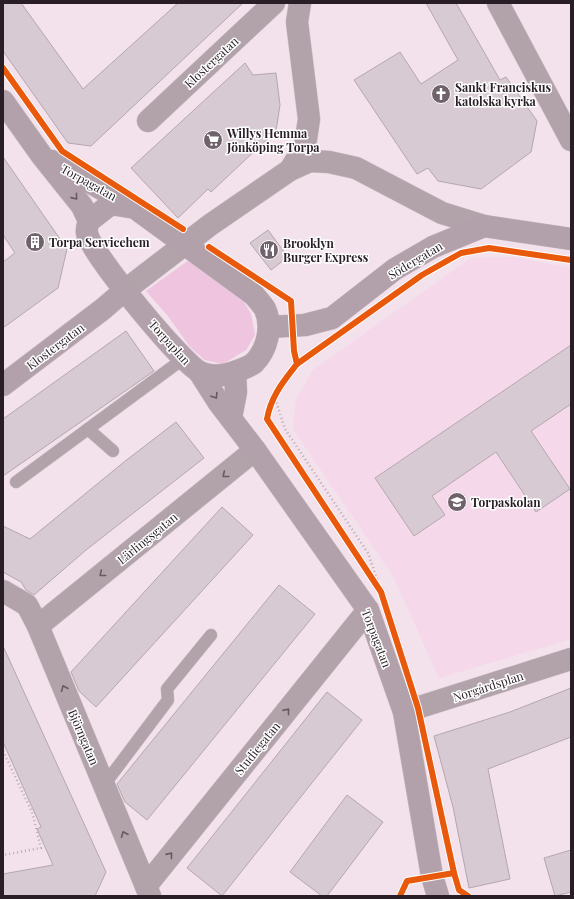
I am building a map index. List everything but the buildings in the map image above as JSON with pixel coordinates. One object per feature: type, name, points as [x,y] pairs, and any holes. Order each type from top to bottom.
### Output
[{"type":"street","name":"Klostergatan","points":[[148,122],[274,3]]},
{"type":"street","points":[[290,170],[305,146],[309,119],[297,22],[300,3]]},
{"type":"street","points":[[498,3],[571,140]]},
{"type":"street","name":"Torpagatan","points":[[3,101],[42,156],[82,206],[88,221]]},
{"type":"street","name":"Torpagatan","points":[[42,156],[135,208]]},
{"type":"street","points":[[124,291],[210,225],[290,170],[310,161],[329,162],[356,168],[442,213],[484,226]]},
{"type":"street","name":"Torpaplan","points":[[111,204],[135,208],[254,295],[265,310],[268,326],[265,349],[253,364],[235,372],[216,376],[200,373],[183,359],[124,291],[96,250],[86,232],[88,221],[111,204]]},
{"type":"street","name":"Södergatan","points":[[268,326],[305,325],[332,318],[395,270],[433,246],[484,226],[571,239]]},
{"type":"street","name":"Klostergatan","points":[[3,385],[103,310],[124,291]]},
{"type":"street","points":[[231,418],[236,392],[235,372]]},
{"type":"street","name":"Torpagatan","points":[[200,373],[219,404],[255,450],[368,610],[404,712],[432,876],[438,896]]},
{"type":"street","name":"Lärlingsgatan","points":[[38,626],[255,450]]},
{"type":"street","name":"Björngatan","points":[[3,591],[27,605],[38,626],[148,891]]},
{"type":"street","name":"Studiegatan","points":[[148,891],[368,610]]},
{"type":"street","name":"Norgårdsplan","points":[[404,712],[571,659]]},
{"type":"lane","points":[[16,482],[183,359]]},
{"type":"lane","points":[[88,429],[113,451]]},
{"type":"lane","points":[[104,785],[168,700],[167,689],[211,635]]},
{"type":"path","points":[[269,404],[274,395]]},
{"type":"path","points":[[274,395],[286,429],[368,553],[379,586]]},
{"type":"path","points":[[364,566],[381,592]]},
{"type":"path","points":[[3,751],[32,812],[41,848],[3,855]]},
{"type":"shaded area","name":"Torpaskolan","points":[[514,257],[571,268],[571,639],[439,678],[393,576],[293,429],[296,400],[313,370],[471,258]]},
{"type":"shaded area","points":[[189,260],[244,302],[251,314],[255,335],[246,350],[223,364],[205,360],[190,347],[168,316],[146,291]]},
{"type":"cycle path","points":[[3,68],[62,151],[183,229]]},
{"type":"cycle path","points":[[209,247],[291,301],[294,351],[297,364],[282,383],[271,403],[267,419],[381,592],[418,708],[454,873],[459,890],[468,896]]},
{"type":"cycle path","points":[[297,364],[422,275],[461,253],[489,248],[571,260]]},
{"type":"cycle path","points":[[400,896],[407,881],[454,873]]},
{"type":"place","name":"Sankt Franciskus katolska kyrka","points":[[441,94]]},
{"type":"place","name":"Willys Hemma Jönköping Torpa","points":[[213,140]]},
{"type":"place","name":"Torpa Servicehem","points":[[35,242]]},
{"type":"place","name":"Brooklyn Burger Express","points":[[269,250]]},
{"type":"place","name":"Torpaskolan","points":[[457,502]]}]
